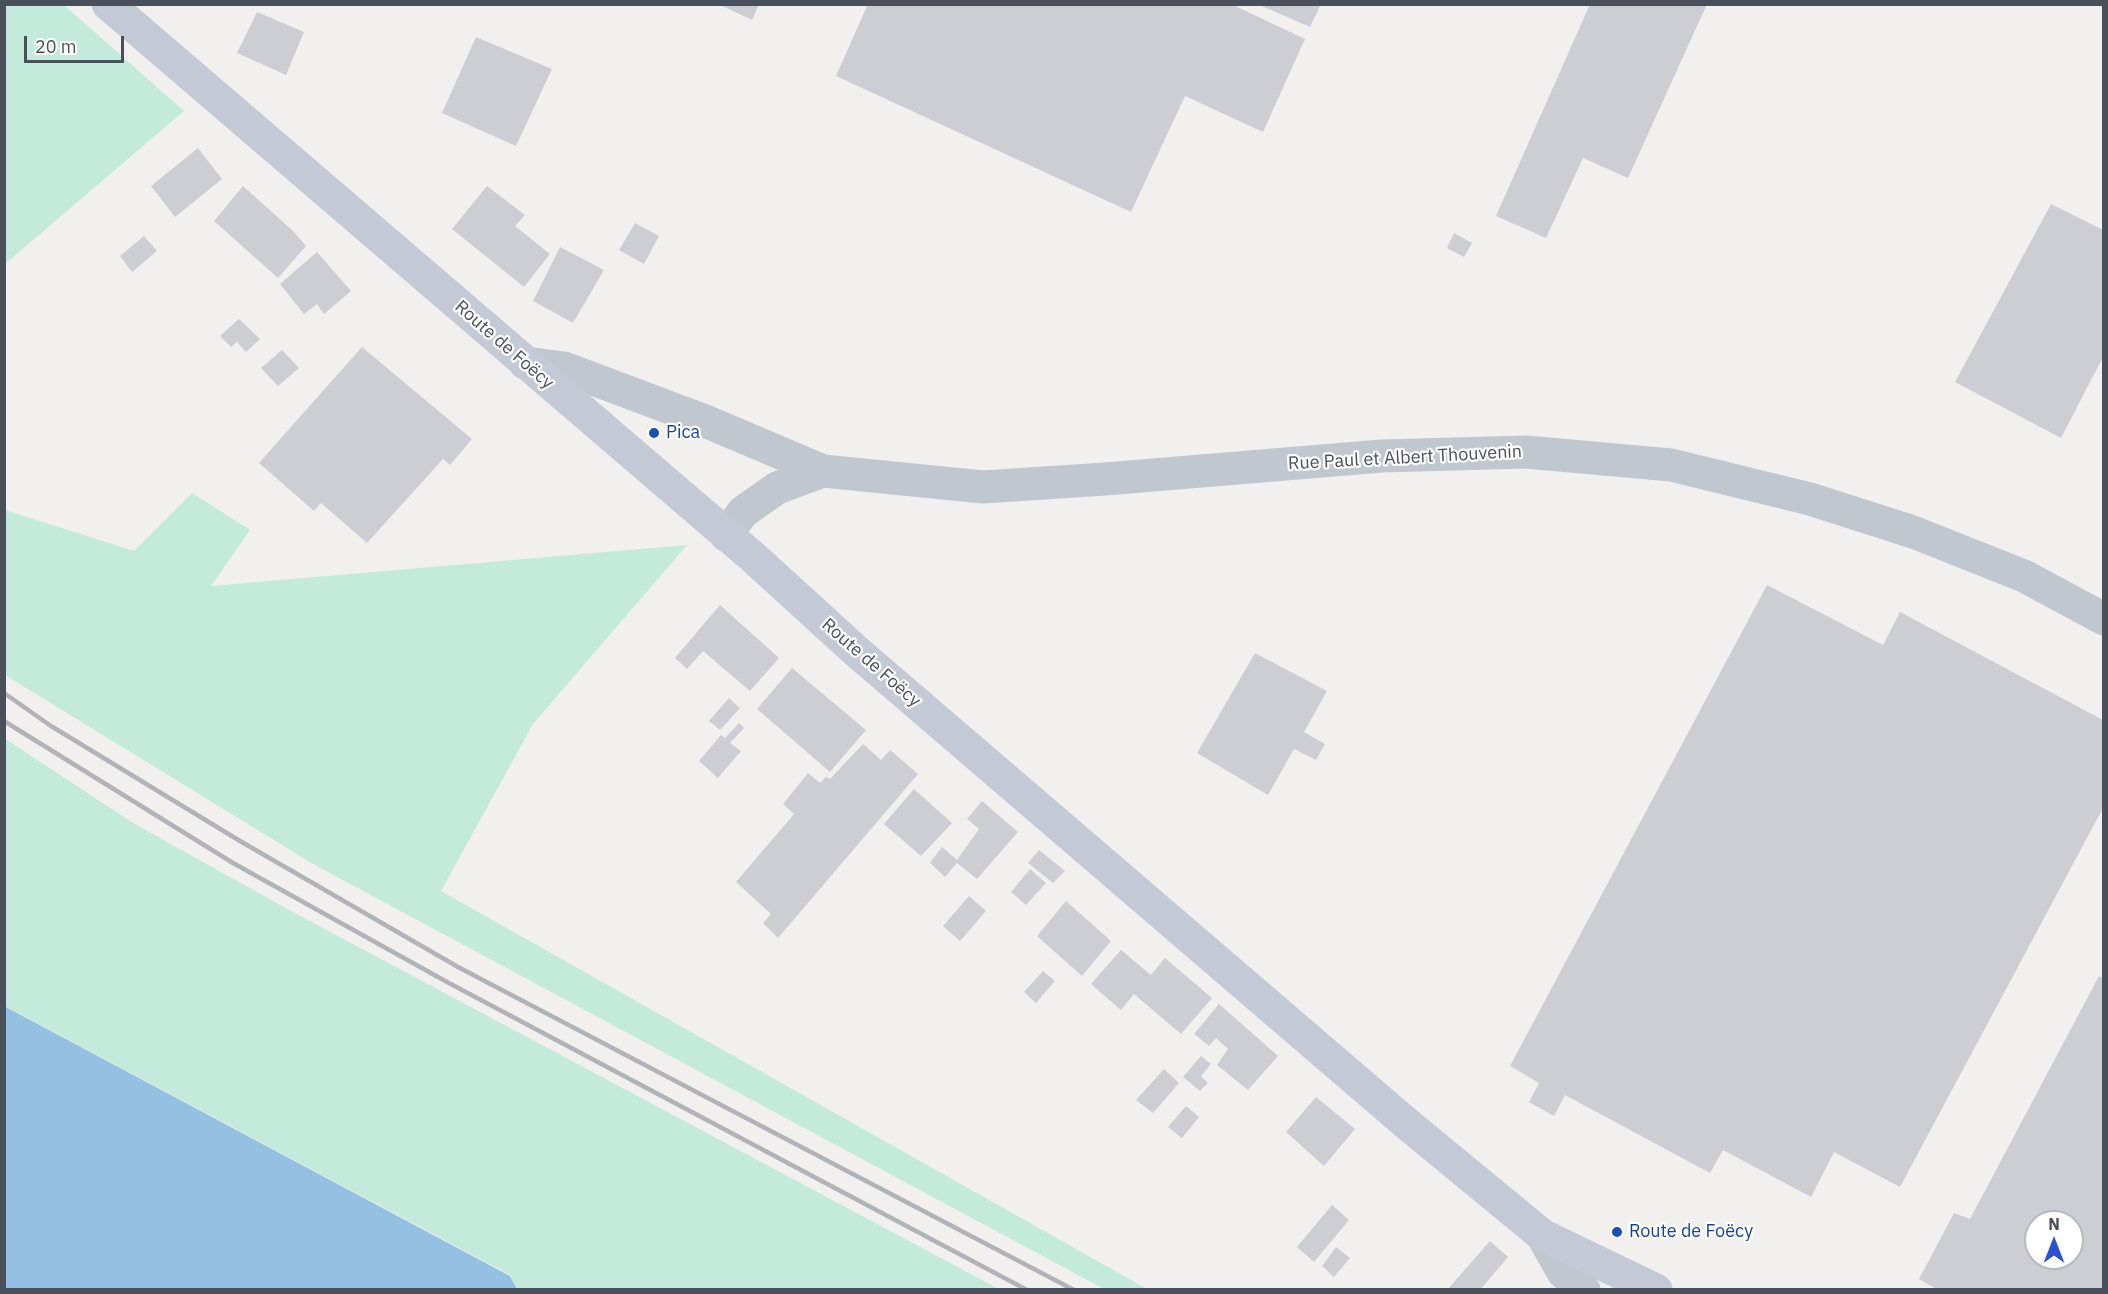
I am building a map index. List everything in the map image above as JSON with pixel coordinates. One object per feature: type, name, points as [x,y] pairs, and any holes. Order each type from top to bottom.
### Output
[{"type":"street","name":"Route de Foëcy","points":[[108,4],[1406,1124],[1542,1235],[1656,1290]]},
{"type":"street","name":"Rue Paul et Albert Thouvenin","points":[[525,363],[564,368],[705,421],[823,471],[983,486],[1394,455],[1526,452],[1671,465],[1810,499],[1914,532],[2024,576],[2103,619]]},
{"type":"street","name":"Rue Paul et Albert Thouvenin","points":[[726,535],[743,512],[777,488],[823,471]]},
{"type":"street","points":[[1542,1235],[1563,1272],[1584,1290]]},
{"type":"green space","points":[[5,4],[64,5],[184,111],[5,264]]},
{"type":"green space","points":[[192,493],[250,530],[211,586],[687,545],[533,724],[441,891],[1147,1289],[1104,1289],[313,864],[5,675],[5,510],[134,551]]},
{"type":"green space","points":[[4,738],[133,823],[291,911],[999,1289],[517,1289],[510,1275],[5,1006]]},
{"type":"water","points":[[4,1006],[510,1276],[517,1289],[5,1289]]},
{"type":"building","points":[[718,4],[759,4],[752,20]]},
{"type":"building","points":[[868,4],[1231,4],[1305,39],[1263,132],[1185,96],[1131,212],[836,76]]},
{"type":"building","points":[[1257,4],[1321,4],[1310,27]]},
{"type":"building","points":[[1590,4],[1707,4],[1628,178],[1583,158],[1546,238],[1496,216]]},
{"type":"building","points":[[257,12],[304,32],[286,75],[237,53]]},
{"type":"building","points":[[476,37],[552,69],[516,146],[442,113]]},
{"type":"building","points":[[198,148],[222,179],[175,217],[151,186]]},
{"type":"building","points":[[243,186],[293,231],[306,246],[278,278],[214,221]]},
{"type":"building","points":[[487,186],[525,215],[515,226],[550,254],[524,287],[452,229]]},
{"type":"building","points":[[2051,204],[2103,230],[2103,357],[2061,438],[1955,382]]},
{"type":"building","points":[[635,223],[659,236],[644,264],[619,250]]},
{"type":"building","points":[[1454,233],[1472,243],[1464,257],[1447,248]]},
{"type":"building","points":[[144,236],[157,251],[132,272],[120,256]]},
{"type":"building","points":[[560,247],[604,270],[573,323],[533,301]]},
{"type":"building","points":[[317,252],[351,291],[324,314],[317,304],[304,314],[280,284]]},
{"type":"building","points":[[239,319],[260,339],[246,352],[237,342],[231,347],[220,336]]},
{"type":"building","points":[[362,347],[472,439],[450,465],[443,459],[367,543],[321,503],[314,511],[259,463]]},
{"type":"building","points":[[282,350],[299,368],[278,386],[261,368]]},
{"type":"building","points":[[1767,585],[1883,645],[1900,612],[2103,720],[2103,808],[1900,1187],[1834,1152],[1811,1197],[1723,1150],[1710,1173],[1565,1095],[1554,1116],[1529,1102],[1539,1083],[1510,1066]]},
{"type":"building","points":[[720,605],[779,658],[750,691],[703,651],[687,669],[675,658]]},
{"type":"building","points":[[1255,653],[1327,691],[1304,732],[1325,744],[1316,760],[1294,749],[1268,795],[1197,753]]},
{"type":"building","points":[[792,668],[866,730],[830,772],[757,709]]},
{"type":"building","points":[[729,698],[740,708],[720,730],[709,721]]},
{"type":"building","points":[[739,723],[744,728],[730,743],[741,751],[718,778],[699,761],[721,735],[725,738]]},
{"type":"building","points":[[863,744],[881,760],[890,750],[918,774],[778,938],[763,923],[771,914],[736,882],[794,814],[783,804],[808,773],[820,783],[826,777],[830,779]]},
{"type":"building","points":[[914,789],[952,823],[921,856],[884,824]]},
{"type":"building","points":[[982,801],[1018,832],[977,879],[957,863],[945,877],[930,863],[942,847],[957,860],[979,829],[967,819]]},
{"type":"building","points":[[1039,850],[1065,871],[1053,883],[1028,863]]},
{"type":"building","points":[[1030,869],[1046,883],[1026,905],[1011,892]]},
{"type":"building","points":[[969,896],[986,911],[960,941],[943,926]]},
{"type":"building","points":[[1066,901],[1111,941],[1082,976],[1037,936]]},
{"type":"building","points":[[1121,950],[1151,975],[1165,958],[1212,998],[1181,1034],[1134,994],[1121,1010],[1091,984]]},
{"type":"building","points":[[1043,971],[1055,981],[1036,1003],[1024,992]]},
{"type":"building","points":[[2099,976],[2103,978],[2103,1290],[1938,1290],[1919,1279],[1954,1213],[1970,1219]]},
{"type":"building","points":[[1219,1004],[1278,1056],[1248,1090],[1217,1065],[1228,1049],[1216,1038],[1209,1046],[1194,1034]]},
{"type":"building","points":[[1201,1056],[1211,1064],[1201,1076],[1208,1083],[1200,1091],[1183,1077]]},
{"type":"building","points":[[1164,1069],[1179,1083],[1153,1113],[1136,1100]]},
{"type":"building","points":[[1316,1097],[1355,1129],[1324,1166],[1286,1132]]},
{"type":"building","points":[[1186,1106],[1199,1117],[1182,1138],[1168,1127]]},
{"type":"building","points":[[1332,1205],[1349,1220],[1314,1262],[1297,1247]]},
{"type":"building","points":[[1490,1241],[1508,1257],[1480,1290],[1447,1290]]},
{"type":"building","points":[[1336,1247],[1350,1258],[1334,1277],[1322,1266]]},
{"type":"railway","points":[[4,693],[51,726],[240,841],[458,967],[1074,1290]]},
{"type":"railway","points":[[4,721],[233,863],[447,982],[1027,1290]]},
{"type":"place","name":"Pica","points":[[654,433]]},
{"type":"place","name":"Route de Foëcy","points":[[1617,1232]]}]
